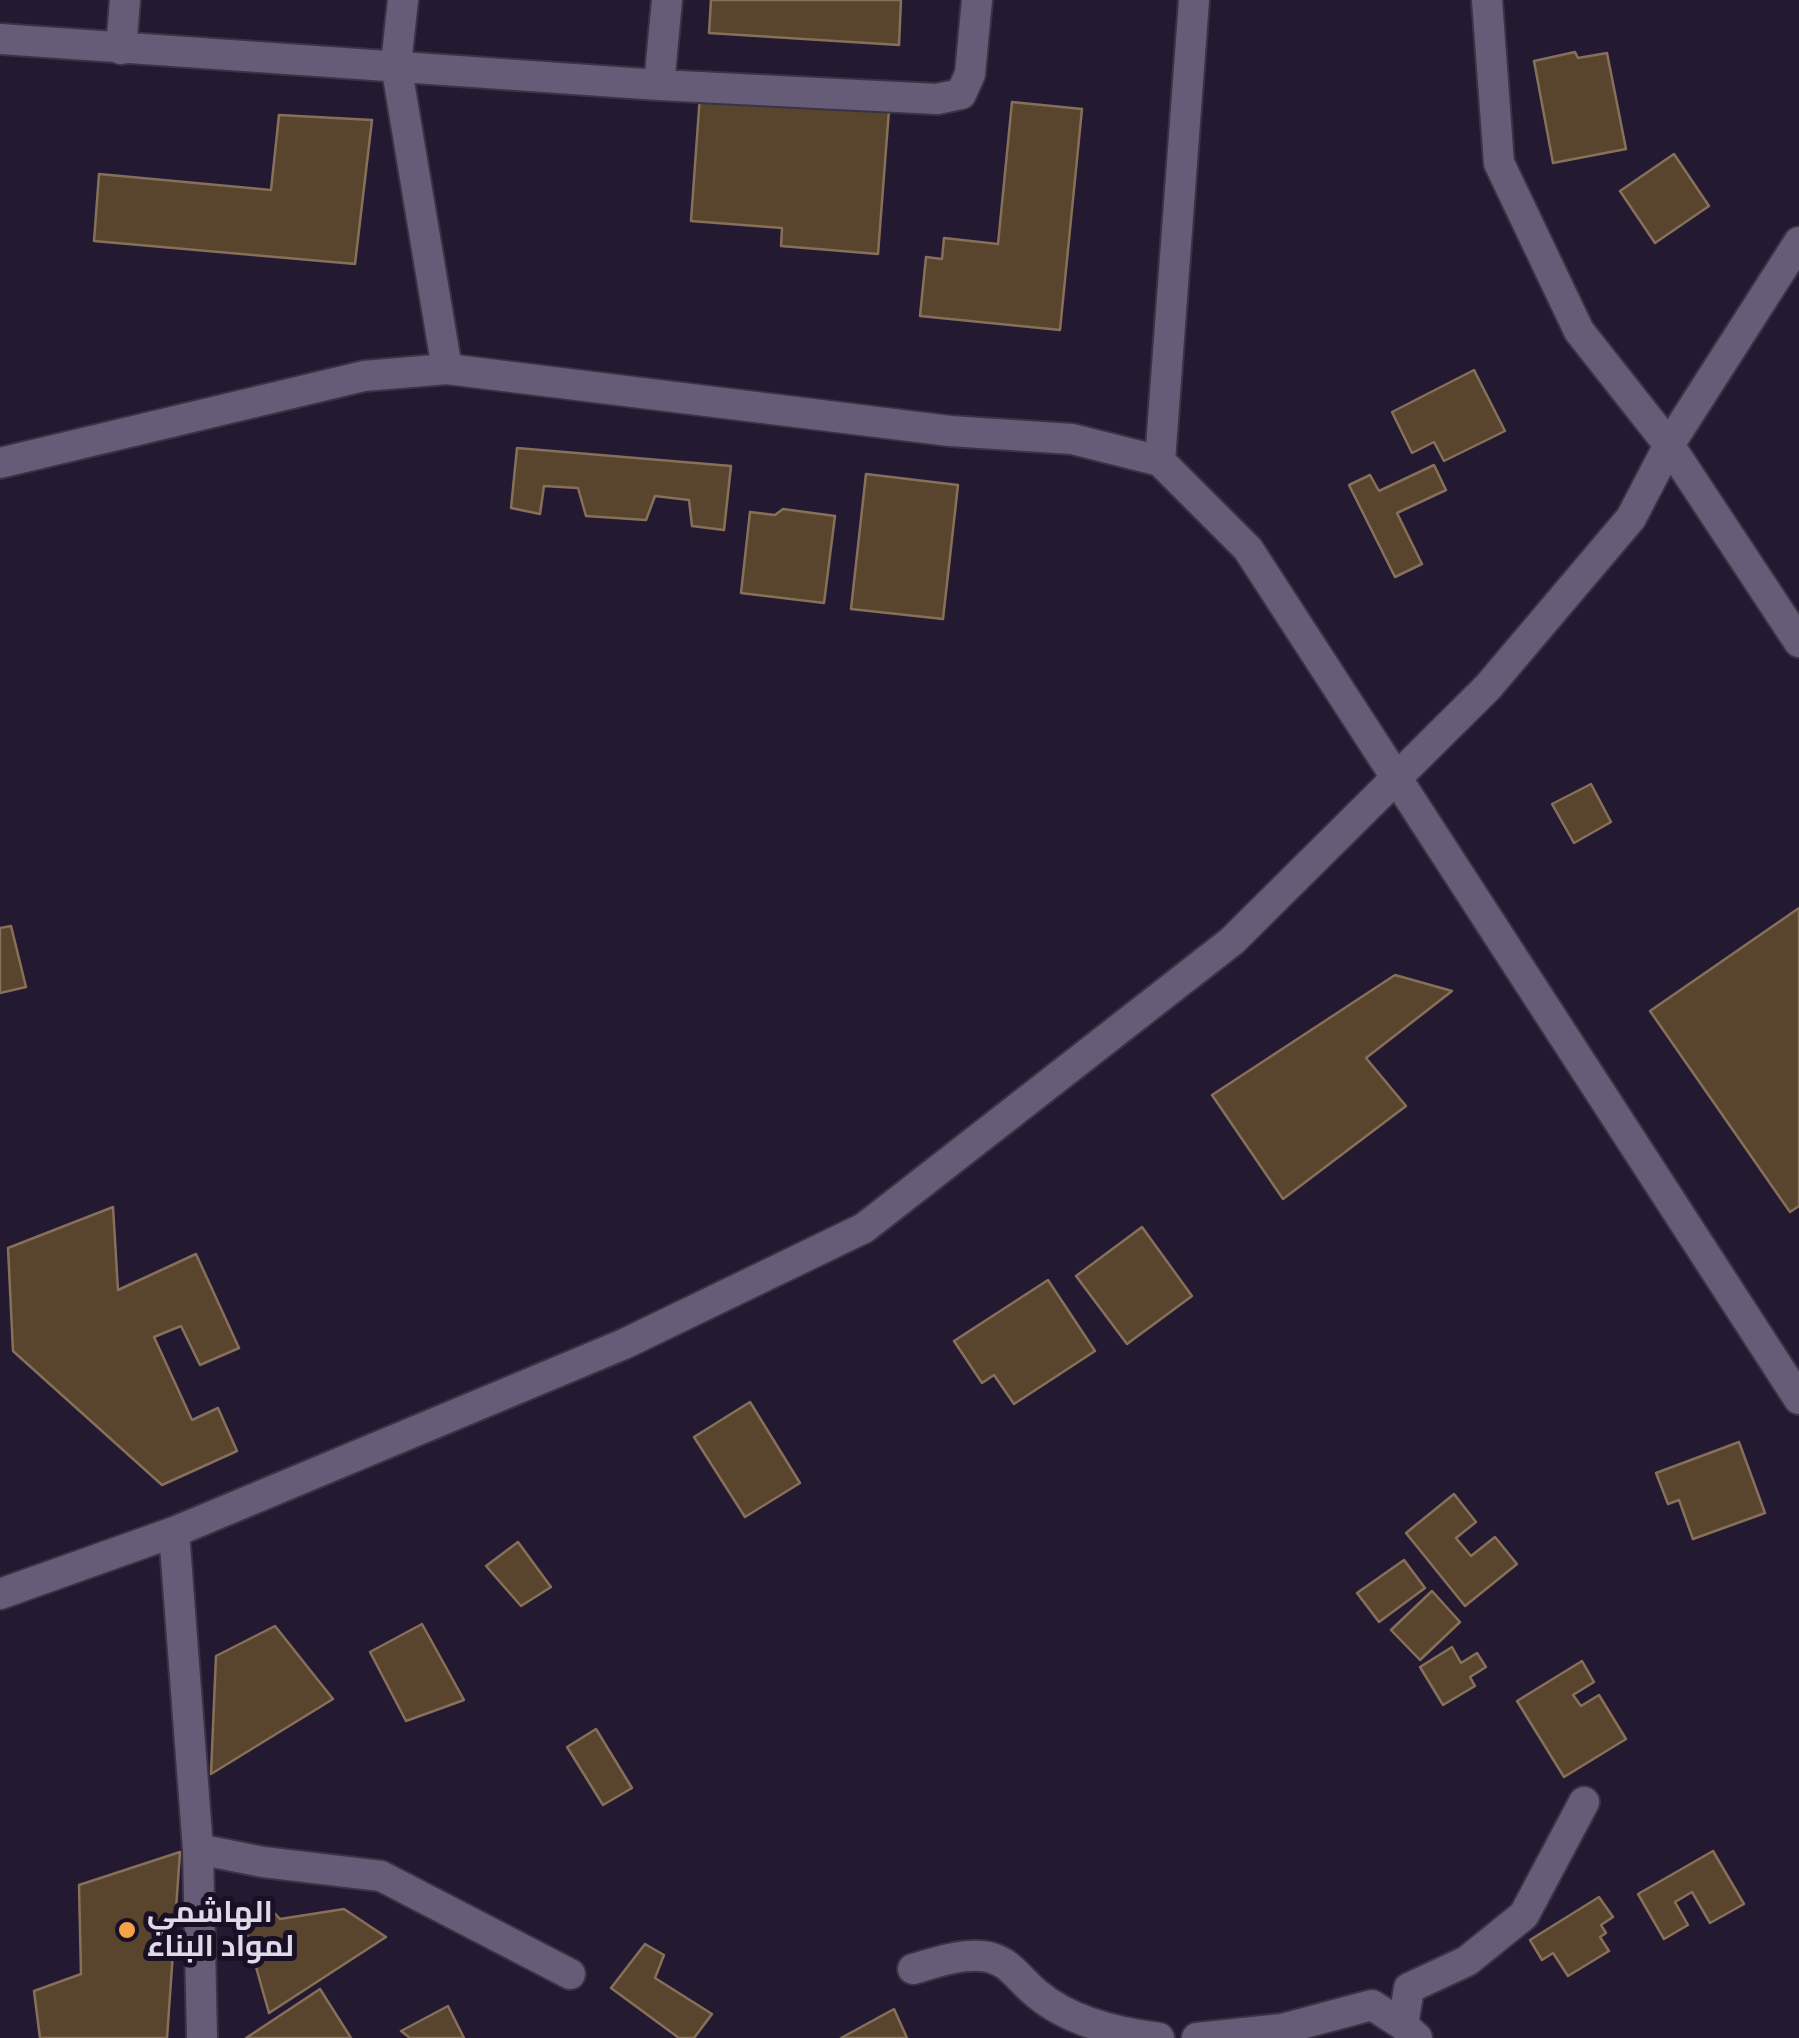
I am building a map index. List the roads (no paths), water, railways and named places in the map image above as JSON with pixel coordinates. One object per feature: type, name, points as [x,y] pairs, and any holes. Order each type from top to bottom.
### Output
[{"type":"street","points":[[120,49],[125,0]]},
{"type":"street","points":[[403,0],[396,64],[447,369]]},
{"type":"street","points":[[660,86],[667,0]]},
{"type":"street","points":[[0,39],[396,64],[660,86],[938,99],[961,94],[970,74],[976,0]]},
{"type":"street","points":[[1160,461],[1194,0]]},
{"type":"street","points":[[1487,0],[1500,162],[1580,331],[1669,445],[1799,642]]},
{"type":"street","points":[[0,1594],[174,1532],[624,1344],[864,1228],[1232,941],[1488,687],[1632,518],[1669,445],[1799,242]]},
{"type":"street","points":[[0,462],[364,376],[447,369],[950,431],[1072,438],[1160,461],[1248,549],[1799,1400]]},
{"type":"street","points":[[174,1532],[198,1850],[202,2038]]},
{"type":"street","points":[[1410,2031],[1410,1988],[1467,1960],[1524,1915],[1584,1802]]},
{"type":"street","points":[[198,1850],[381,1876],[570,1974]]},
{"type":"street","points":[[913,1969],[982,1956],[1006,1963],[1038,1996],[1078,2016],[1125,2033],[1160,2038]]},
{"type":"street","points":[[1197,2038],[1282,2029],[1372,2005],[1410,2031]]},
{"type":"place","name":"الهاشمي لمواد البناء","points":[[127,1930]]}]
